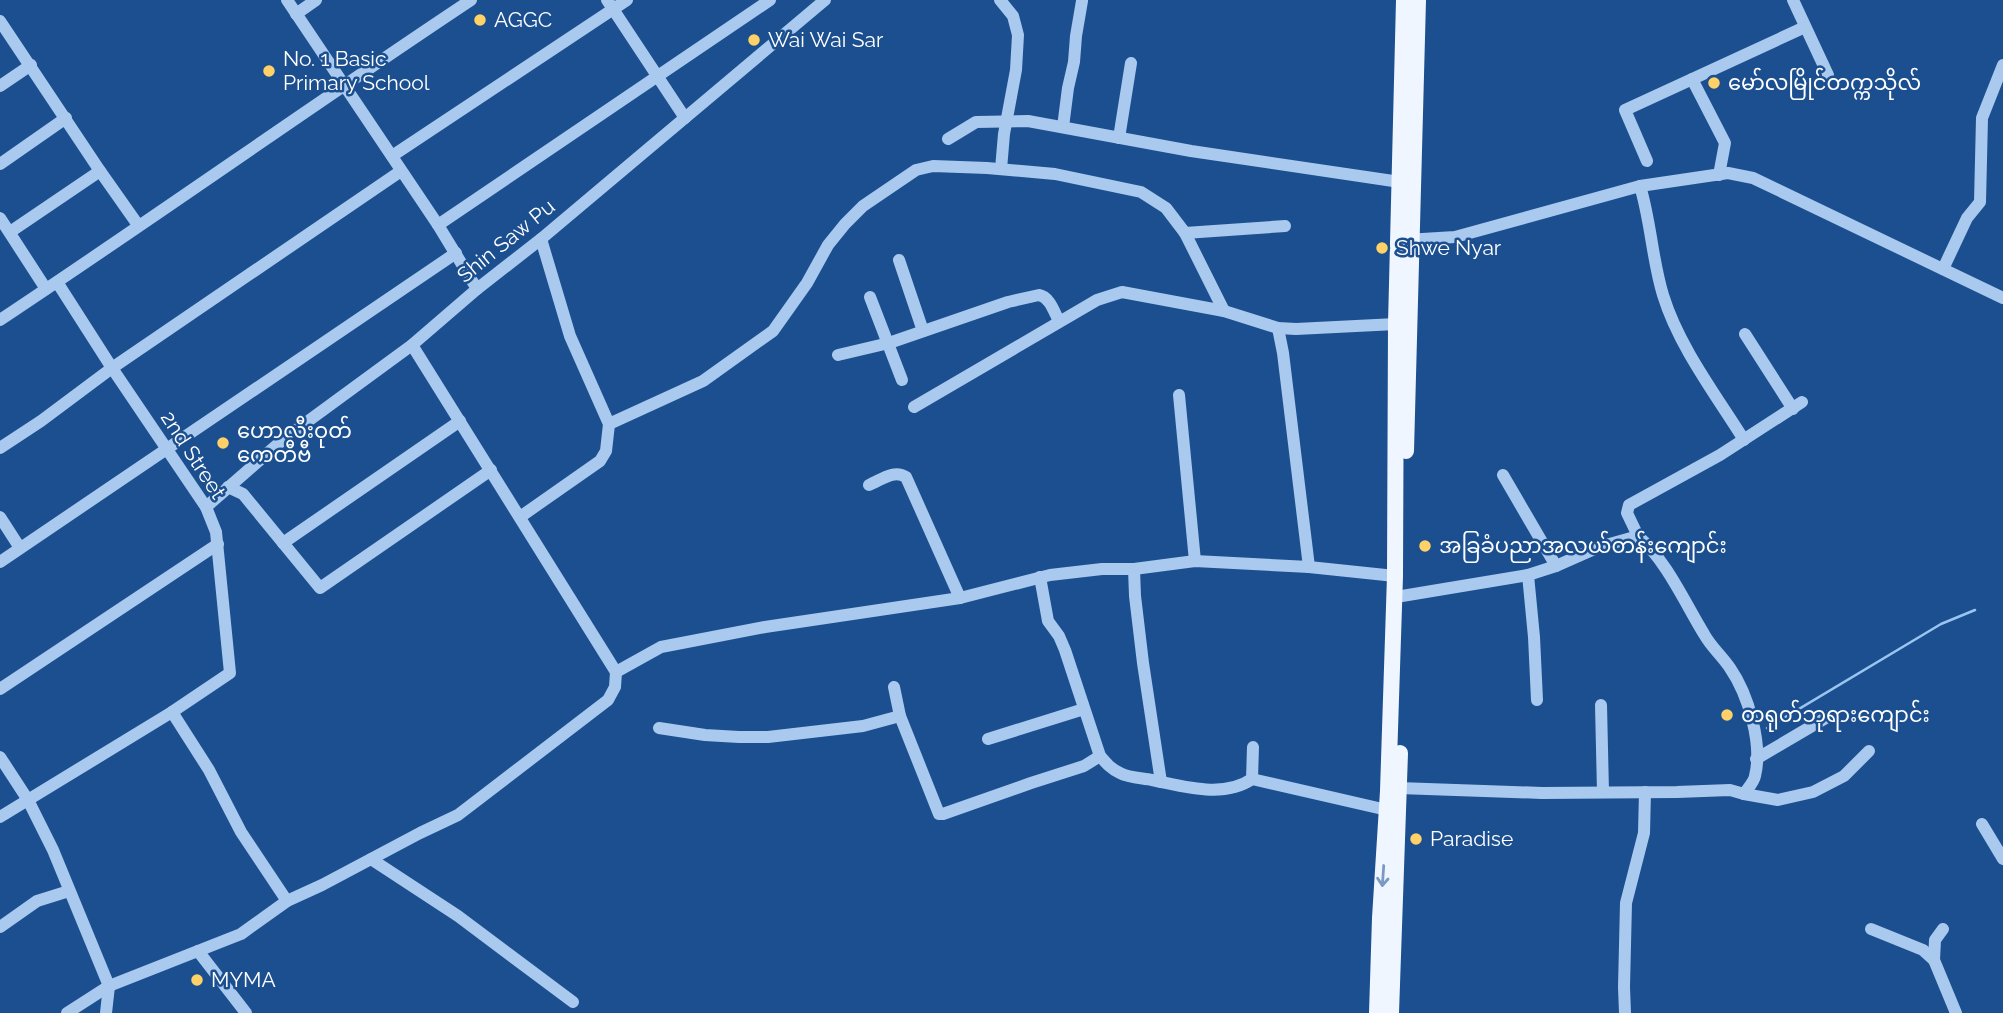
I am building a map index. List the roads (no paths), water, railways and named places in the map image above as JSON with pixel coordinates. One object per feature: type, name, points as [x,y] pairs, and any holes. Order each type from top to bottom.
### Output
[{"type":"main road","points":[[1405,0],[1400,182],[1405,240]]},
{"type":"main road","points":[[1391,1013],[1395,576],[1405,240],[1418,0]]},
{"type":"main road","points":[[1377,1013],[1380,918],[1387,810],[1393,790],[1402,596],[1403,325]]},
{"type":"street","points":[[287,0],[438,225],[477,289]]},
{"type":"street","points":[[296,13],[316,0]]},
{"type":"street","points":[[0,320],[471,0]]},
{"type":"street","points":[[392,156],[610,5],[627,0]]},
{"type":"street","points":[[438,225],[770,0]]},
{"type":"street","name":"Shin Saw Pu","points":[[206,507],[285,438],[412,345],[825,0]]},
{"type":"street","points":[[1000,0],[1013,16],[1018,35],[1016,70],[1000,169]]},
{"type":"street","points":[[1793,0],[1828,75]]},
{"type":"street","points":[[1063,127],[1082,1]]},
{"type":"street","points":[[610,5],[685,118]]},
{"type":"street","points":[[0,21],[138,225]]},
{"type":"street","points":[[1647,161],[1625,110],[1805,27]]},
{"type":"street","points":[[1119,138],[1130,63]]},
{"type":"street","points":[[0,86],[31,65]]},
{"type":"street","points":[[1943,270],[1967,218],[1980,202],[1982,118],[2003,65]]},
{"type":"street","points":[[1692,79],[1725,143],[1719,175]]},
{"type":"street","points":[[0,164],[66,118]]},
{"type":"street","points":[[948,139],[976,122],[1028,121],[1191,151],[1400,182]]},
{"type":"street","points":[[609,424],[703,382],[773,331],[807,283],[828,245],[845,224],[863,206],[924,167],[952,165],[1055,174],[1142,192],[1166,208],[1185,233],[1224,310]]},
{"type":"street","points":[[10,232],[100,171]]},
{"type":"street","points":[[0,448],[112,368],[401,171]]},
{"type":"street","points":[[1405,240],[1455,237],[1640,186],[1728,173],[1753,178],[2003,298]]},
{"type":"street","points":[[1640,186],[1648,210],[1663,297],[1680,336],[1744,440]]},
{"type":"street","name":"2nd Street","points":[[0,218],[112,368],[206,507],[216,531],[230,673],[173,712]]},
{"type":"street","points":[[1185,233],[1285,226]]},
{"type":"street","points":[[520,517],[600,461],[606,451],[609,424],[570,336],[541,239]]},
{"type":"street","points":[[0,562],[456,253]]},
{"type":"street","points":[[899,260],[923,331]]},
{"type":"street","points":[[914,407],[1059,321],[1097,300],[1122,292],[1224,310],[1278,328],[1403,325]]},
{"type":"street","points":[[838,355],[889,343],[1008,302],[1039,295],[1047,299],[1059,321]]},
{"type":"street","points":[[870,297],[902,380]]},
{"type":"street","points":[[1278,328],[1310,567]]},
{"type":"street","points":[[1744,794],[1755,777],[1757,748],[1743,692],[1730,668],[1705,638],[1660,561],[1638,536],[1627,513],[1629,505],[1720,456],[1798,405],[1745,334]]},
{"type":"street","points":[[67,1013],[108,986],[241,934],[287,901],[419,833],[458,816],[608,700],[615,687],[616,672],[412,345]]},
{"type":"street","points":[[1179,395],[1195,561]]},
{"type":"street","points":[[283,543],[460,421]]},
{"type":"street","points":[[228,487],[243,494],[320,588],[491,470]]},
{"type":"street","points":[[869,485],[894,473],[906,477],[960,598]]},
{"type":"street","points":[[1503,475],[1556,566]]},
{"type":"street","points":[[0,517],[20,548]]},
{"type":"street","points":[[1402,596],[1528,575],[1599,547],[1638,536]]},
{"type":"street","points":[[0,689],[218,544]]},
{"type":"street","points":[[616,672],[661,647],[765,627],[960,598],[1040,577],[1102,569],[1134,569],[1195,561],[1310,567],[1395,576]]},
{"type":"street","points":[[1134,569],[1143,663],[1161,782]]},
{"type":"street","points":[[1528,575],[1537,700]]},
{"type":"street","points":[[1040,577],[1048,621],[1065,650],[1100,756],[1122,775],[1209,790],[1234,787],[1252,779],[1387,810]]},
{"type":"street","points":[[894,687],[900,716],[939,814],[1084,766],[1100,756]]},
{"type":"street","points":[[1601,705],[1603,792]]},
{"type":"street","points":[[988,739],[1084,709]]},
{"type":"street","points":[[0,817],[173,712],[209,770],[241,832],[287,901]]},
{"type":"street","points":[[659,728],[705,735],[768,737],[863,726],[900,716]]},
{"type":"street","points":[[1756,759],[1829,716]]},
{"type":"street","points":[[1252,779],[1254,747]]},
{"type":"street","points":[[1393,790],[1542,793],[1730,790],[1779,800],[1813,792],[1844,776],[1869,751]]},
{"type":"street","points":[[0,757],[28,800],[53,849],[108,986],[106,1013]]},
{"type":"street","points":[[1625,1013],[1626,903],[1644,833],[1645,792]]},
{"type":"street","points":[[1982,824],[2003,859]]},
{"type":"street","points":[[371,859],[458,916],[573,1002]]},
{"type":"street","points":[[0,927],[37,901],[69,891]]},
{"type":"street","points":[[1871,929],[1923,950],[1934,960]]},
{"type":"street","points":[[1943,929],[1934,940],[1934,960],[1956,1013]]},
{"type":"street","points":[[198,951],[246,1013]]},
{"type":"waterway","points":[[1767,728],[1941,624],[1975,610]]},
{"type":"place","name":"AGGC","points":[[480,20]]},
{"type":"place","name":"Wai Wai Sar","points":[[754,40]]},
{"type":"place","name":"No. 1 Basic Primary School","points":[[269,71]]},
{"type":"place","name":"မော်လမြိုင်တက္ကသိုလ်","points":[[1714,83]]},
{"type":"place","name":"Shwe Nyar","points":[[1382,248]]},
{"type":"place","name":"ဟောလီးဝုတ် ကေတီဗီ","points":[[223,443]]},
{"type":"place","name":"အခြခံပညာအလယ်တန်းကျောင်း","points":[[1425,546]]},
{"type":"place","name":"တရုတ်ဘုရားကျောင်း","points":[[1727,715]]},
{"type":"place","name":"Paradise","points":[[1416,839]]},
{"type":"place","name":"MYMA","points":[[197,980]]}]
